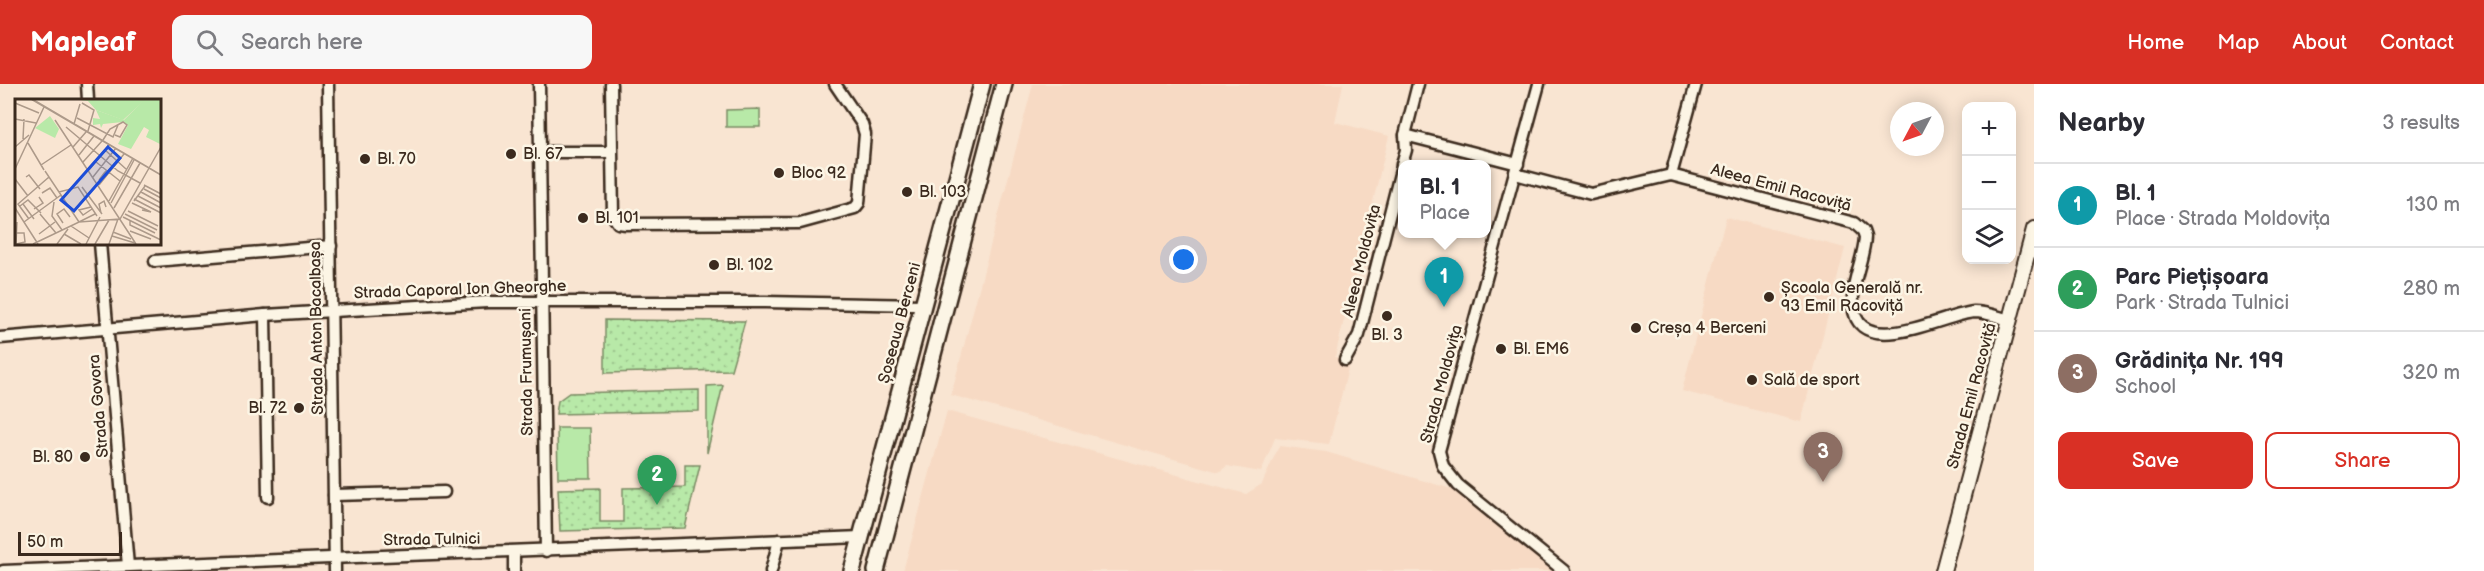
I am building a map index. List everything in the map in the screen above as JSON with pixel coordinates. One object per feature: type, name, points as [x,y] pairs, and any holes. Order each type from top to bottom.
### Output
[{"type":"main road","name":"Șoseaua Berceni","points":[[852,571],[982,84]]},
{"type":"main road","points":[[876,571],[1004,84]]},
{"type":"main road","points":[[953,192],[974,197]]},
{"type":"street","points":[[87,84],[88,99]]},
{"type":"street","name":"Strada Anton Bacalbașa","points":[[328,84],[335,571]]},
{"type":"street","name":"Strada Frumușani","points":[[539,84],[546,551]]},
{"type":"street","points":[[611,84],[613,216],[621,224],[800,223],[855,208],[859,203],[865,134],[862,124],[835,84]]},
{"type":"street","name":"Aleea Moldovița","points":[[1403,160],[1406,150],[1405,135],[1418,84]]},
{"type":"street","name":"Strada Moldovița","points":[[1539,84],[1439,451],[1443,466],[1458,485],[1564,571]]},
{"type":"street","points":[[1671,175],[1696,84]]},
{"type":"street","name":"Aleea Emil Racoviță","points":[[1405,135],[1487,160]]},
{"type":"street","points":[[540,152],[611,152]]},
{"type":"street","name":"Aleea Emil Racoviță","points":[[1491,161],[1591,194],[1671,175],[1859,226],[1865,237],[1865,244],[1852,304],[1859,321],[1873,331],[1899,332],[1974,312],[2010,320]]},
{"type":"street","name":"Aleea Moldovița","points":[[1345,360],[1359,336],[1398,181]]},
{"type":"street","name":"Strada Emil Racoviță","points":[[1942,571],[2033,234]]},
{"type":"street","name":"Strada Govora","points":[[100,244],[128,566]]},
{"type":"street","points":[[155,261],[331,246]]},
{"type":"street","name":"Strada Caporal Ion Gheorghe","points":[[0,338],[332,310],[541,301],[923,305]]},
{"type":"street","points":[[265,315],[268,497]]},
{"type":"street","points":[[334,495],[444,492]]},
{"type":"street","name":"Strada Tulnici","points":[[3,571],[861,537]]},
{"type":"street","points":[[771,571],[779,540]]},
{"type":"street","points":[[514,552],[514,571]]},
{"type":"shaded area","points":[[1033,84],[1343,84],[1335,122],[1389,136],[1335,357],[1350,361],[1329,444],[1275,438],[1261,472],[1227,466],[1219,472],[951,395]]},
{"type":"shaded area","name":"Școala Generală nr. 93 Emil Racoviță","points":[[1726,217],[1845,248],[1801,422],[1682,391]]},
{"type":"shaded area","points":[[947,411],[1246,494],[1262,484],[1279,446],[1326,452],[1455,490],[1553,571],[903,571]]},
{"type":"green space","points":[[760,109],[760,127],[726,127],[726,110]]},
{"type":"green space","points":[[605,320],[745,321],[731,370],[605,373]]},
{"type":"green space","points":[[723,385],[707,453],[707,386]]},
{"type":"green space","points":[[699,390],[699,411],[556,414],[558,401],[569,393]]},
{"type":"green space","points":[[557,428],[590,428],[591,478],[558,478]]},
{"type":"green space","points":[[685,465],[700,465],[685,528],[560,531],[558,489],[600,488],[600,522],[623,522],[623,488],[685,487]]},
{"type":"place","name":"Bl. 67","points":[[511,154]]},
{"type":"place","name":"Bl. 70","points":[[365,159]]},
{"type":"place","name":"Bloc 92","points":[[779,173]]},
{"type":"place","name":"Bl. 103","points":[[907,192]]},
{"type":"place","name":"Bl. 101","points":[[583,218]]},
{"type":"place","name":"Bl. 102","points":[[714,265]]},
{"type":"place","name":"Școala Generală nr. 93 Emil Racoviță","points":[[1769,297]]},
{"type":"place","name":"Bl. 1","points":[[1444,307]]},
{"type":"place","name":"Bl. 3","points":[[1387,316]]},
{"type":"place","name":"Creșa 4 Berceni","points":[[1636,328]]},
{"type":"place","name":"Bl. EM6","points":[[1501,349]]},
{"type":"place","name":"Sală de sport","points":[[1752,380]]},
{"type":"place","name":"Bl. 72","points":[[299,408]]},
{"type":"place","name":"Bl. 80","points":[[85,457]]},
{"type":"place","name":"Grădinița Nr. 199","points":[[1823,482]]},
{"type":"place","name":"Parc Piețișoara","points":[[657,505]]}]
